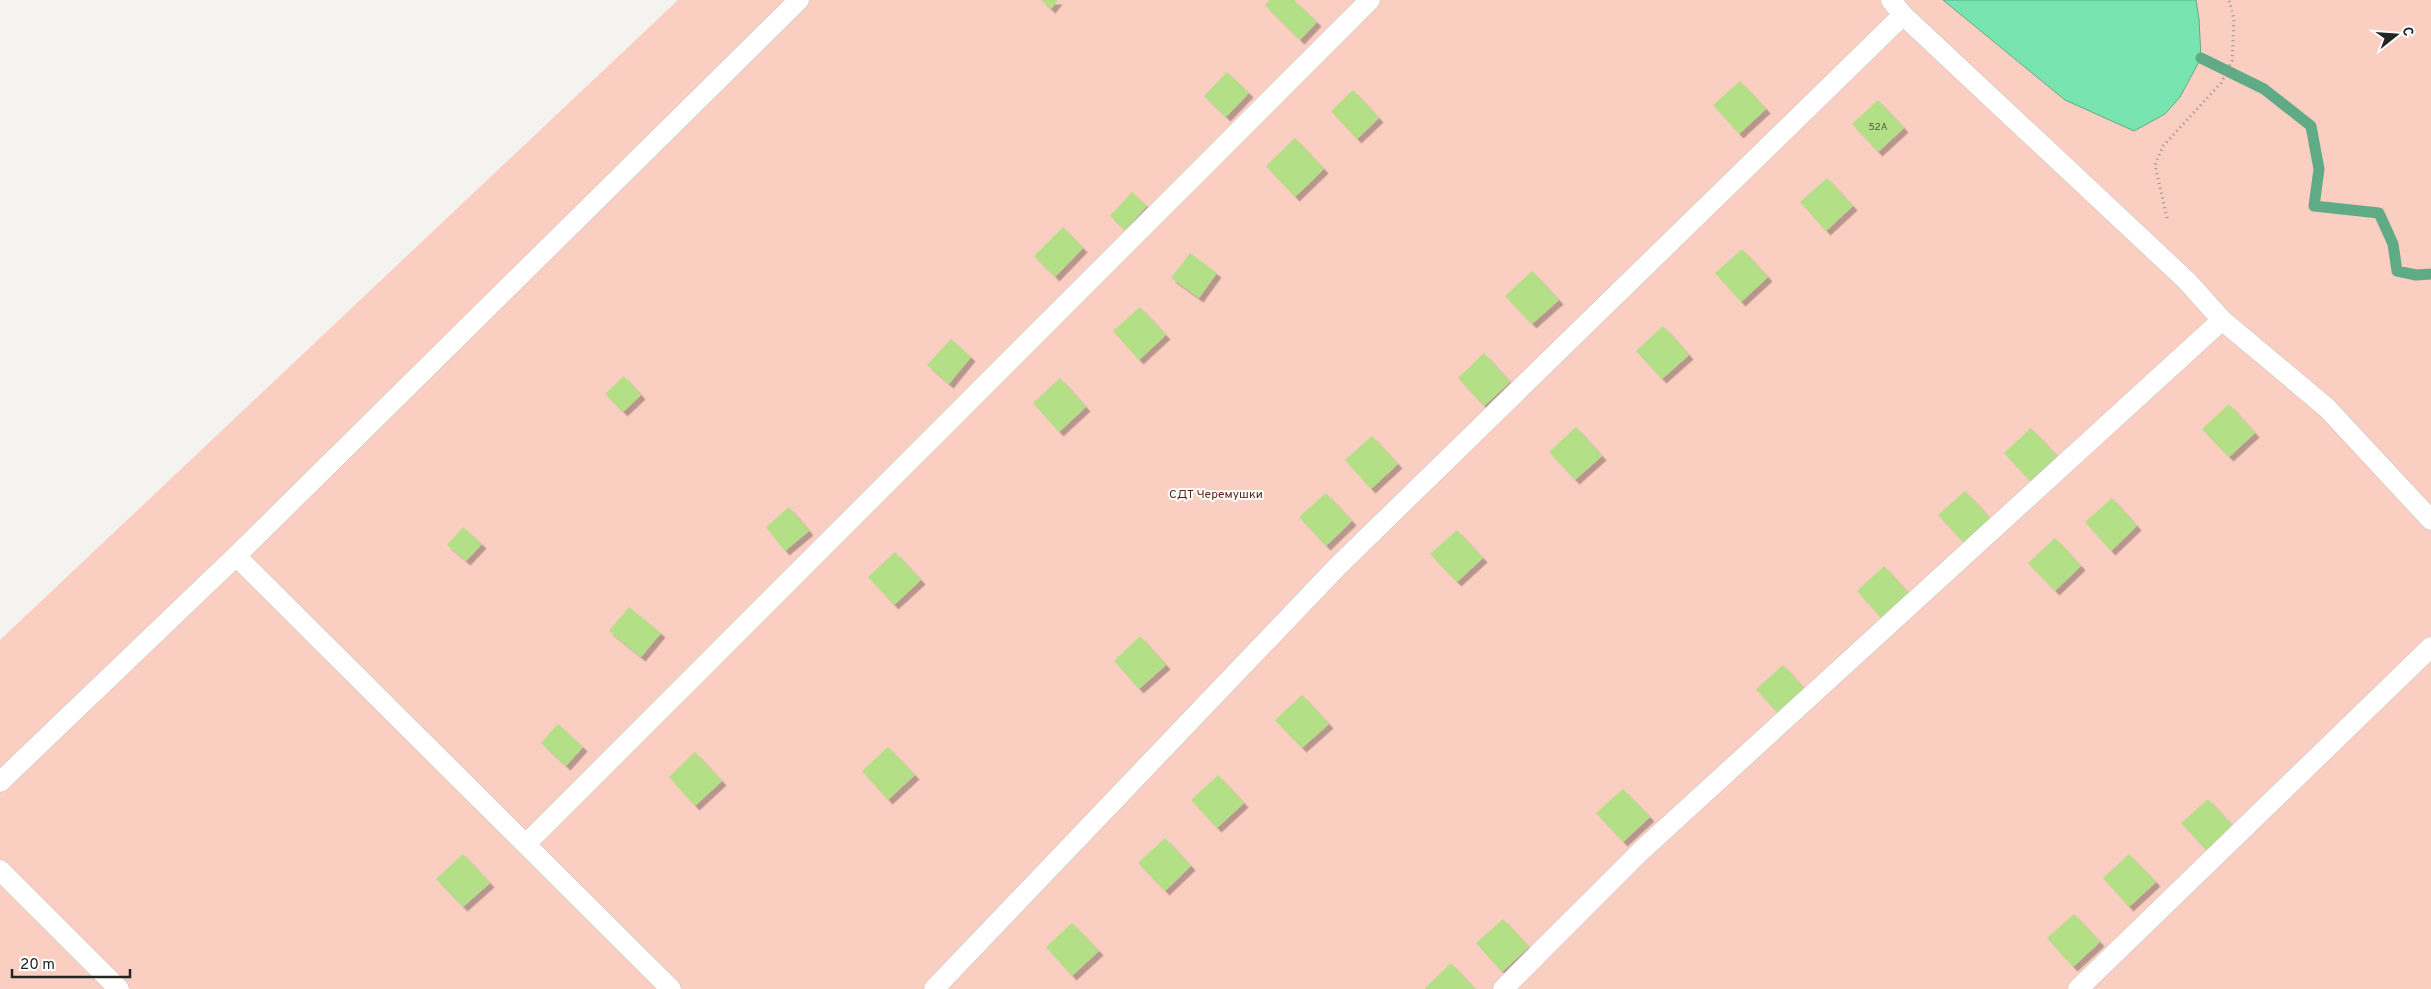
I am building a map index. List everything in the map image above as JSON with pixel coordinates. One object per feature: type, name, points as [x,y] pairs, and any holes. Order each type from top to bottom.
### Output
[{"type":"lane","points":[[0,782],[236,556],[799,0]]},
{"type":"lane","points":[[526,844],[1370,0]]},
{"type":"lane","points":[[934,989],[1337,567],[1897,7],[2187,281],[2222,320],[2327,408],[2431,520]]},
{"type":"lane","points":[[1503,989],[1641,852],[2222,320]]},
{"type":"lane","points":[[236,556],[672,989]]},
{"type":"lane","points":[[2078,989],[2431,647]]},
{"type":"lane","points":[[0,870],[119,989]]},
{"type":"path","points":[[2170,227],[2155,165],[2163,146],[2220,83],[2232,62],[2234,19],[2229,0]]},
{"type":"green space","name":"СДТ Черемушки","points":[[678,0],[2431,0],[2431,989],[0,989],[0,640]]},
{"type":"shaded area","points":[[1943,0],[2196,0],[2201,58],[2180,97],[2165,114],[2134,131],[2065,100]]},
{"type":"building","points":[[1041,0],[1058,0],[1051,9]]},
{"type":"building","points":[[1270,0],[1294,0],[1317,22],[1300,40],[1265,5]]},
{"type":"building","points":[[1227,72],[1249,93],[1226,117],[1204,96]]},
{"type":"building","points":[[1740,81],[1766,109],[1739,134],[1713,105]]},
{"type":"building","points":[[1353,90],[1379,118],[1357,139],[1331,111]]},
{"type":"building","points":[[1878,100],[1904,128],[1878,152],[1852,124]]},
{"type":"building","points":[[1295,138],[1324,169],[1295,197],[1266,166]]},
{"type":"building","points":[[1827,178],[1853,206],[1826,231],[1800,202]]},
{"type":"building","points":[[1132,192],[1147,206],[1125,230],[1110,216]]},
{"type":"building","points":[[1063,227],[1083,248],[1055,277],[1034,256]]},
{"type":"building","points":[[1742,249],[1768,277],[1741,302],[1715,273]]},
{"type":"building","points":[[1190,253],[1217,273],[1199,298],[1171,278]]},
{"type":"building","points":[[1532,271],[1559,300],[1532,324],[1505,296]]},
{"type":"building","points":[[1140,307],[1166,335],[1139,360],[1113,331]]},
{"type":"building","points":[[1663,326],[1689,355],[1662,379],[1636,351]]},
{"type":"building","points":[[951,339],[971,357],[949,384],[927,365]]},
{"type":"building","points":[[1484,353],[1510,382],[1484,406],[1458,378]]},
{"type":"building","points":[[624,376],[641,395],[623,412],[605,394]]},
{"type":"building","points":[[1060,378],[1086,407],[1059,432],[1033,403]]},
{"type":"building","points":[[2229,404],[2255,433],[2229,457],[2202,429]]},
{"type":"building","points":[[1576,427],[1602,456],[1575,480],[1549,452]]},
{"type":"building","points":[[2031,428],[2057,456],[2030,481],[2004,453]]},
{"type":"building","points":[[1372,436],[1398,464],[1371,489],[1345,460]]},
{"type":"building","points":[[1965,491],[1991,519],[1965,544],[1938,515]]},
{"type":"building","points":[[1326,493],[1352,521],[1326,546],[1299,517]]},
{"type":"building","points":[[2112,498],[2137,526],[2111,551],[2085,522]]},
{"type":"building","points":[[789,507],[809,531],[785,551],[766,527]]},
{"type":"building","points":[[463,527],[482,544],[466,561],[447,545]]},
{"type":"building","points":[[1457,530],[1483,558],[1457,582],[1430,554]]},
{"type":"building","points":[[2055,538],[2081,566],[2055,591],[2028,563]]},
{"type":"building","points":[[895,552],[921,580],[894,605],[868,577]]},
{"type":"building","points":[[1884,566],[1910,595],[1883,620],[1857,591]]},
{"type":"building","points":[[629,607],[661,633],[641,657],[609,631]]},
{"type":"building","points":[[1140,636],[1166,665],[1139,689],[1114,661]]},
{"type":"building","points":[[1783,665],[1808,693],[1782,718],[1756,689]]},
{"type":"building","points":[[1302,695],[1329,724],[1302,748],[1275,720]]},
{"type":"building","points":[[558,724],[583,747],[566,766],[541,743]]},
{"type":"building","points":[[888,747],[915,775],[888,800],[862,771]]},
{"type":"building","points":[[695,752],[722,781],[695,806],[669,777]]},
{"type":"building","points":[[1218,775],[1244,803],[1217,828],[1191,800]]},
{"type":"building","points":[[1623,789],[1650,817],[1623,842],[1596,813]]},
{"type":"building","points":[[2208,799],[2234,827],[2207,851],[2181,823]]},
{"type":"building","points":[[1165,838],[1191,866],[1165,891],[1138,863]]},
{"type":"building","points":[[463,854],[490,883],[463,907],[436,879]]},
{"type":"building","points":[[2129,854],[2156,882],[2129,907],[2103,878]]},
{"type":"building","points":[[2074,914],[2100,942],[2073,967],[2047,938]]},
{"type":"building","points":[[1503,919],[1529,947],[1502,972],[1476,943]]},
{"type":"building","points":[[1072,923],[1099,951],[1072,976],[1046,947]]},
{"type":"building","points":[[1451,963],[1475,989],[1425,988]]},
{"type":"waterway","points":[[2201,58],[2264,89],[2311,126],[2319,169],[2314,206],[2379,213],[2393,244],[2397,271],[2416,275],[2431,274]]}]
